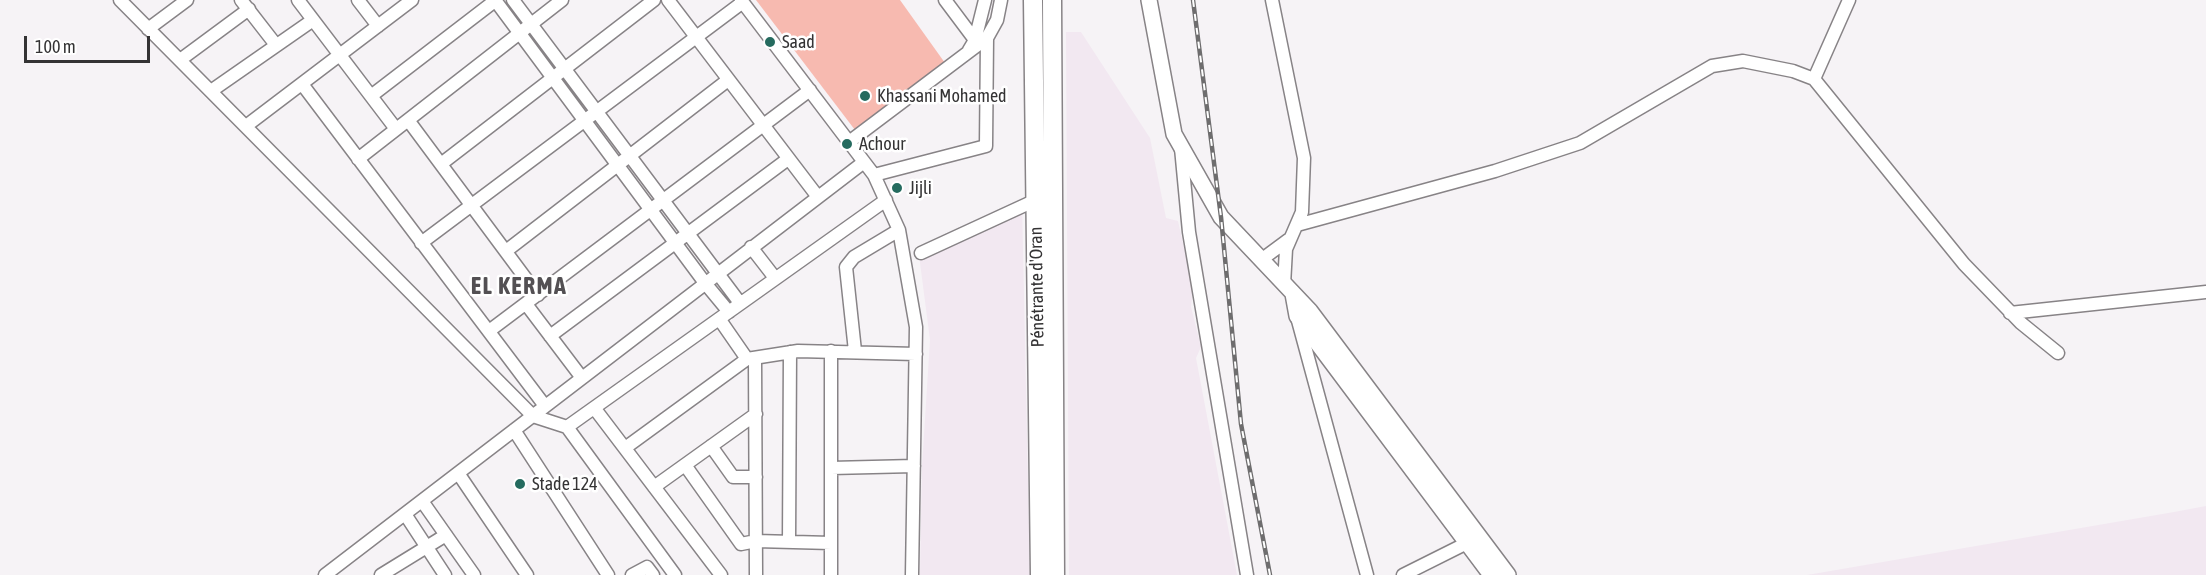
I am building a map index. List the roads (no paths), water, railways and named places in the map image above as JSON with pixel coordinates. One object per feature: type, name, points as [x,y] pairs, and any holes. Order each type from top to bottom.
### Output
[{"type":"highway","name":"Pénétrante d'Oran","points":[[1032,0],[1040,575]]},
{"type":"highway","name":"Pénétrante d'Oran","points":[[1052,0],[1055,575]]},
{"type":"main road","points":[[1147,0],[1160,120],[1166,132],[1181,147],[1221,217],[1310,311],[1472,538],[1491,575]]},
{"type":"main road","points":[[1288,290],[1297,316],[1472,538],[1508,575]]},
{"type":"street","points":[[120,0],[533,416],[567,427],[675,575]]},
{"type":"street","points":[[148,29],[187,0]]},
{"type":"street","points":[[298,0],[396,129]]},
{"type":"street","points":[[358,0],[378,26]]},
{"type":"street","points":[[246,126],[412,0]]},
{"type":"street","points":[[371,96],[496,0],[705,283],[751,358],[756,414],[756,575]]},
{"type":"street","points":[[513,0],[740,303]]},
{"type":"street","points":[[358,159],[562,0]]},
{"type":"street","points":[[441,164],[654,0]]},
{"type":"street","points":[[668,0],[818,197]]},
{"type":"street","points":[[945,0],[981,39]]},
{"type":"street","points":[[849,142],[968,53],[998,20],[1001,0]]},
{"type":"street","points":[[1262,260],[1288,240],[1302,212],[1304,158],[1272,0]]},
{"type":"street","points":[[1814,79],[1850,0]]},
{"type":"street","points":[[421,243],[697,38],[742,1],[874,175],[899,230],[913,297],[916,354],[912,575]]},
{"type":"street","points":[[874,175],[986,146],[981,39],[984,1]]},
{"type":"street","points":[[180,60],[245,5],[276,45]]},
{"type":"street","points":[[211,91],[313,20]]},
{"type":"street","points":[[1297,225],[1483,175],[1580,143],[1655,97],[1712,66],[1743,61],[1767,65],[1814,79],[1964,264],[2010,313],[2058,352]]},
{"type":"street","points":[[506,251],[728,80]]},
{"type":"street","points":[[302,84],[545,406]]},
{"type":"street","points":[[489,331],[661,199],[810,90]]},
{"type":"street","points":[[408,120],[538,295]]},
{"type":"street","points":[[1181,147],[1189,232],[1247,575]]},
{"type":"street","points":[[550,336],[788,159]]},
{"type":"street","points":[[325,575],[864,162]]},
{"type":"street","points":[[567,427],[886,200]]},
{"type":"street","points":[[921,253],[1036,200]]},
{"type":"street","points":[[855,351],[846,267],[854,257],[899,230]]},
{"type":"street","points":[[1288,240],[1288,290]]},
{"type":"street","points":[[752,247],[775,278]]},
{"type":"street","points":[[2010,313],[2206,292]]},
{"type":"street","points":[[526,304],[582,378]]},
{"type":"street","points":[[1297,316],[1367,575]]},
{"type":"street","points":[[625,448],[751,358],[790,352],[831,351],[916,354]]},
{"type":"street","points":[[831,351],[831,575]]},
{"type":"street","points":[[789,542],[790,352]]},
{"type":"street","points":[[595,409],[721,575]]},
{"type":"street","points":[[654,487],[756,414]]},
{"type":"street","points":[[514,430],[608,575]]},
{"type":"street","points":[[711,446],[733,477],[756,477]]},
{"type":"street","points":[[685,465],[741,544],[756,542],[831,543]]},
{"type":"street","points":[[831,468],[914,466]]},
{"type":"street","points":[[458,473],[527,575]]},
{"type":"street","points":[[422,501],[474,575]]},
{"type":"street","points":[[405,514],[445,575]]},
{"type":"street","points":[[381,575],[446,535]]},
{"type":"street","points":[[1403,575],[1472,538]]},
{"type":"street","points":[[632,575],[647,567],[653,575]]},
{"type":"railway","points":[[1193,0],[1221,217],[1241,424],[1270,575]]},
{"type":"place","name":"Saad","points":[[770,42]]},
{"type":"place","name":"Khassani Mohamed","points":[[865,96]]},
{"type":"place","name":"Achour","points":[[847,144]]},
{"type":"place","name":"Jijli","points":[[897,188]]},
{"type":"place","name":"Stade 124","points":[[520,484]]},
{"type":"district","name":"EL KERMA","points":[[519,286]]}]
